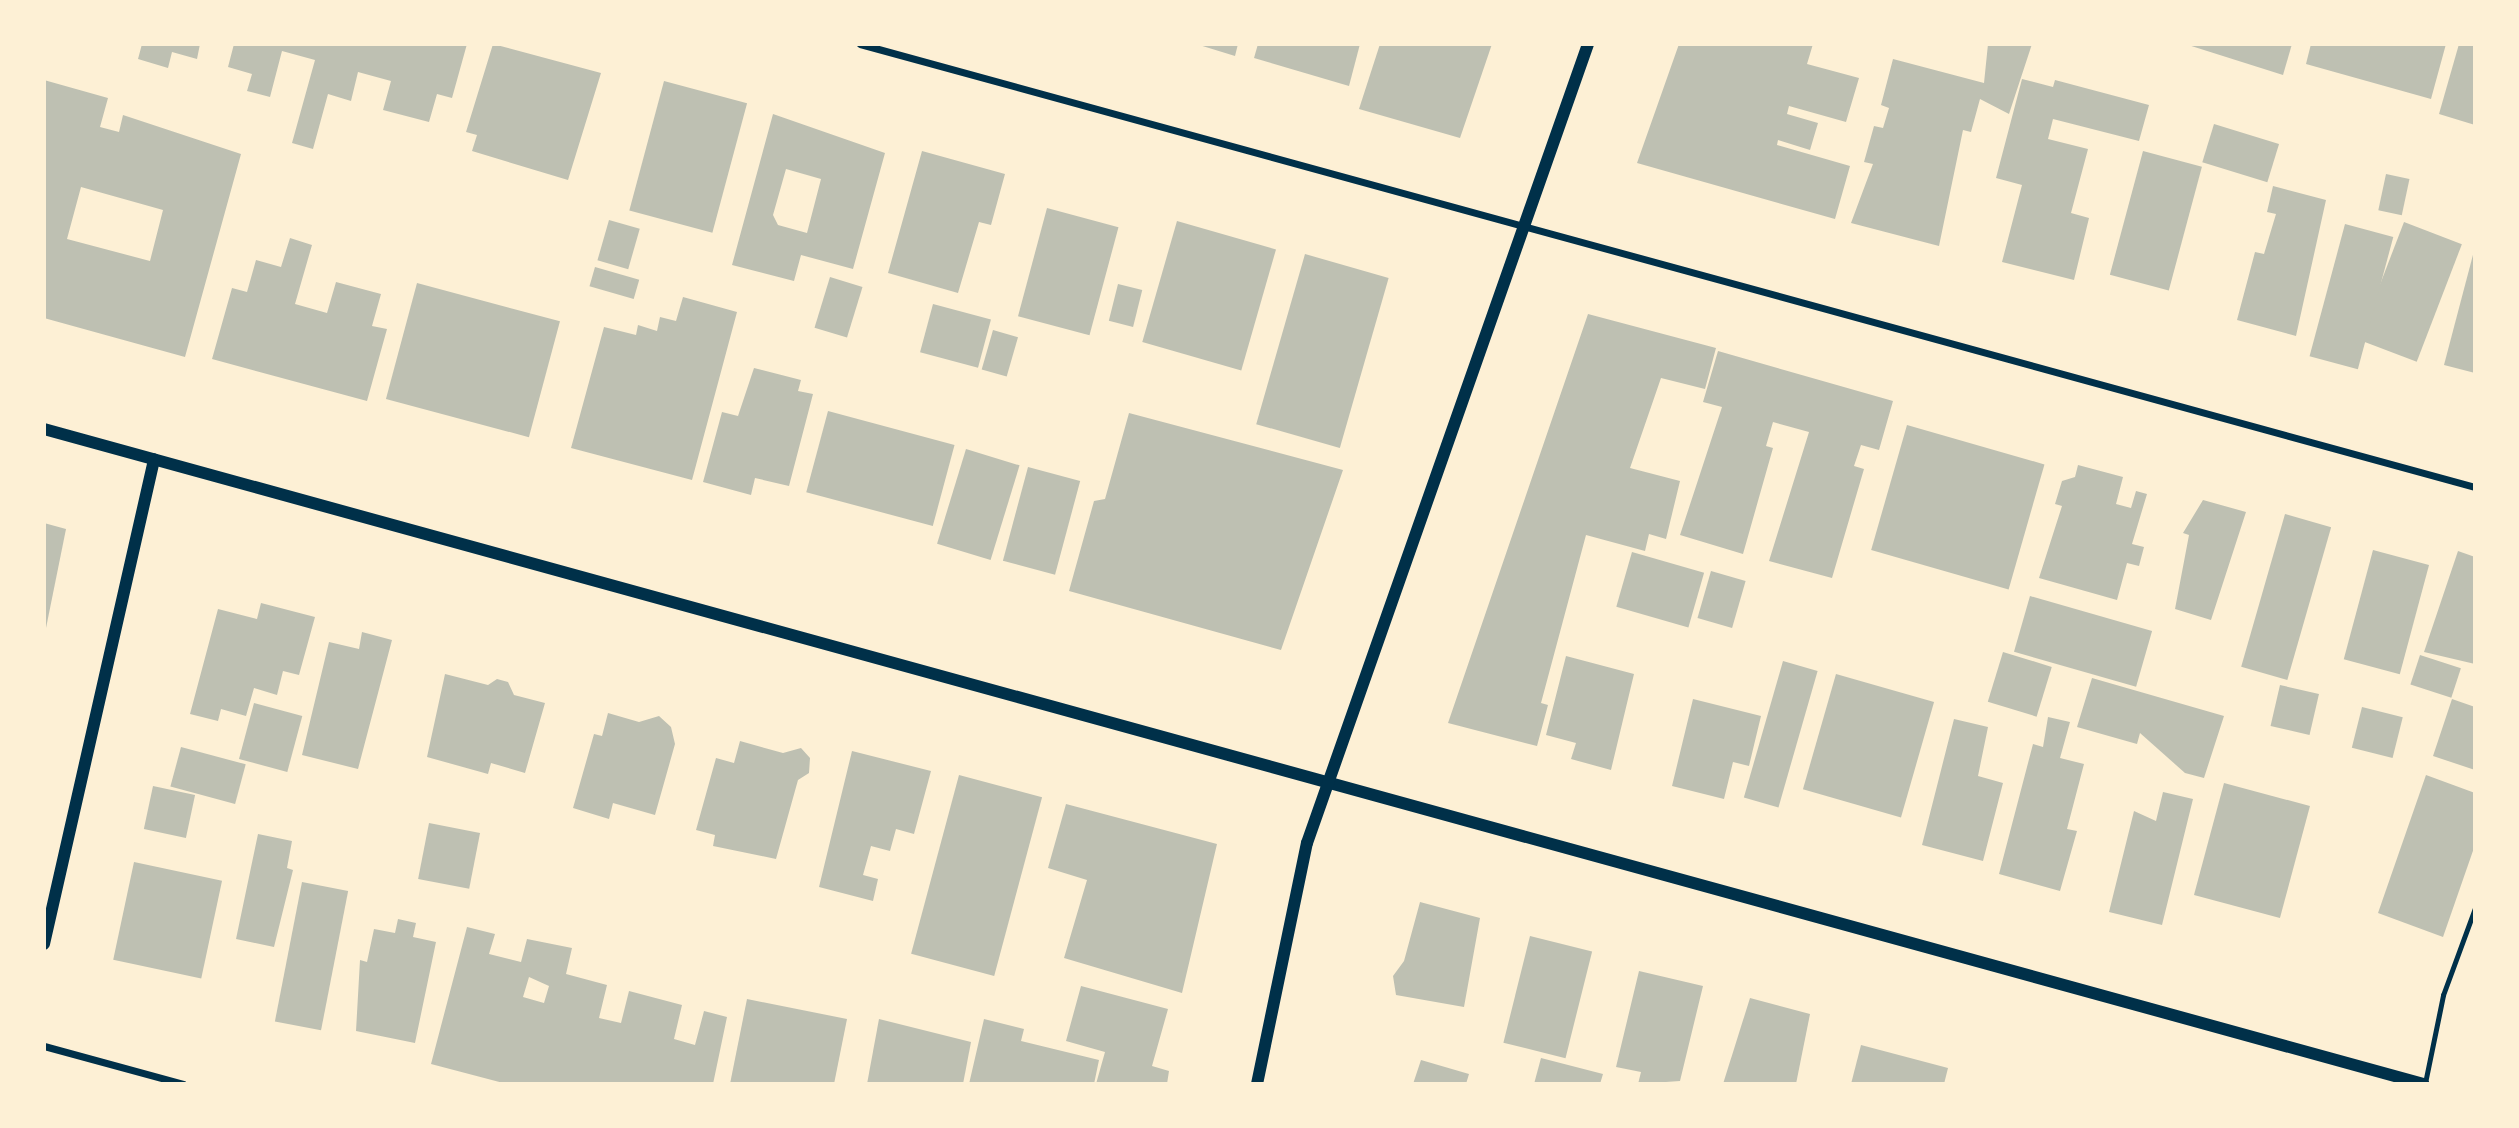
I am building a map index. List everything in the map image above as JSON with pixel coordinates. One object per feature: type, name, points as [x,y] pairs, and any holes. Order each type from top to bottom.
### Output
[{"type":"street","points":[[860,44],[2475,487]]},
{"type":"street","points":[[1257,1084],[1307,843],[1588,44]]},
{"type":"street","points":[[44,429],[1328,785],[2424,1084]]},
{"type":"street","points":[[44,944],[154,459]]},
{"type":"street","points":[[44,1046],[183,1084]]},
{"type":"lane","points":[[2424,1084],[2442,995],[2475,908]]},
{"type":"building","points":[[142,44],[200,44],[197,59],[172,52],[168,68],[138,59]]},
{"type":"building","points":[[234,44],[467,44],[452,98],[437,94],[429,122],[383,110],[391,81],[358,72],[351,101],[328,94],[313,149],[292,143],[315,60],[282,51],[270,97],[247,91],[252,74],[228,67]]},
{"type":"building","points":[[493,44],[601,73],[568,180],[472,151],[477,135],[466,132]]},
{"type":"building","points":[[1196,44],[1238,44],[1235,56]]},
{"type":"building","points":[[1258,44],[1360,44],[1349,86],[1254,58]]},
{"type":"building","points":[[1380,44],[1492,44],[1460,138],[1359,109]]},
{"type":"building","points":[[1679,44],[1813,44],[1807,64],[1859,78],[1846,122],[1789,106],[1787,114],[1818,123],[1810,150],[1778,140],[1777,145],[1850,166],[1835,219],[1637,163]]},
{"type":"building","points":[[1988,44],[2032,44],[2009,114],[1980,99],[1971,132],[1963,130],[1939,246],[1851,223],[1873,164],[1864,162],[1874,126],[1883,128],[1889,108],[1881,105],[1893,59],[1984,83]]},
{"type":"building","points":[[2185,44],[2292,44],[2283,75]]},
{"type":"building","points":[[2311,44],[2446,44],[2431,99],[2306,64]]},
{"type":"building","points":[[2459,44],[2475,44],[2475,125],[2439,114]]},
{"type":"building","points":[[2022,79],[2053,87],[2055,80],[2149,105],[2139,141],[2053,119],[2048,139],[2088,149],[2071,213],[2089,218],[2074,280],[2002,262],[2022,185],[1996,178]]},
{"type":"building","points":[[44,80],[108,98],[100,127],[119,132],[123,115],[241,154],[185,357],[44,318]],"holes":[[[81,187],[163,210],[150,261],[67,239]]]},
{"type":"building","points":[[664,81],[747,103],[712,233],[629,210]]},
{"type":"building","points":[[773,114],[885,153],[853,269],[801,255],[794,281],[732,265]],"holes":[[[786,169],[821,179],[807,233],[778,225],[773,215]]]},
{"type":"building","points":[[2214,124],[2279,144],[2267,182],[2202,162]]},
{"type":"building","points":[[922,151],[1005,174],[991,225],[979,222],[958,293],[888,273]]},
{"type":"building","points":[[2143,151],[2202,167],[2169,290],[2110,275]]},
{"type":"building","points":[[2386,174],[2409,179],[2402,215],[2378,210]]},
{"type":"building","points":[[2273,186],[2326,200],[2296,336],[2237,320],[2255,252],[2264,254],[2276,214],[2267,212]]},
{"type":"building","points":[[1047,208],[1118,227],[1089,335],[1018,316]]},
{"type":"building","points":[[609,220],[640,229],[628,269],[597,260]]},
{"type":"building","points":[[1177,221],[1276,249],[1241,371],[1142,342]]},
{"type":"building","points":[[2404,222],[2462,244],[2417,362],[2359,340]]},
{"type":"building","points":[[2345,224],[2393,237],[2358,369],[2310,356]]},
{"type":"building","points":[[290,238],[312,245],[295,304],[327,313],[336,282],[381,294],[372,326],[387,329],[367,401],[212,359],[232,288],[247,292],[256,260],[281,267]]},
{"type":"building","points":[[2475,251],[2475,373],[2444,365]]},
{"type":"building","points":[[1305,254],[1389,278],[1340,448],[1256,424]]},
{"type":"building","points":[[595,267],[639,280],[634,299],[589,286]]},
{"type":"building","points":[[830,277],[863,287],[847,338],[815,328]]},
{"type":"building","points":[[417,283],[560,321],[529,437],[386,399]]},
{"type":"building","points":[[1118,284],[1142,290],[1133,327],[1109,321]]},
{"type":"building","points":[[683,297],[737,312],[692,480],[571,448],[604,327],[636,335],[638,325],[657,331],[660,317],[676,321]]},
{"type":"building","points":[[933,304],[991,320],[978,368],[920,352]]},
{"type":"building","points":[[1588,314],[1716,348],[1705,389],[1661,378],[1630,468],[1680,481],[1666,539],[1649,534],[1645,551],[1586,535],[1541,703],[1548,705],[1537,746],[1448,723]]},
{"type":"building","points":[[993,330],[1018,337],[1007,377],[982,369]]},
{"type":"building","points":[[1718,351],[1893,401],[1879,450],[1861,445],[1854,466],[1864,469],[1832,578],[1769,561],[1809,432],[1773,422],[1766,446],[1773,448],[1743,554],[1680,535],[1722,407],[1703,402]]},
{"type":"building","points":[[754,368],[801,380],[798,391],[813,394],[789,486],[755,478],[751,495],[703,482],[722,412],[738,416]]},
{"type":"building","points":[[828,411],[955,445],[933,526],[806,492]]},
{"type":"building","points":[[1129,413],[1343,470],[1281,650],[1069,591],[1094,501],[1105,499]]},
{"type":"building","points":[[1907,425],[2044,464],[2009,589],[1871,550]]},
{"type":"building","points":[[966,449],[1020,465],[991,560],[937,544]]},
{"type":"building","points":[[2078,465],[2123,477],[2116,504],[2131,508],[2136,491],[2147,494],[2132,544],[2144,547],[2139,566],[2127,563],[2117,600],[2039,578],[2062,506],[2055,504],[2062,481],[2075,477]]},
{"type":"building","points":[[1028,467],[1080,481],[1055,575],[1003,561]]},
{"type":"building","points":[[2203,500],[2246,512],[2211,620],[2175,609],[2189,535],[2183,533]]},
{"type":"building","points":[[2285,514],[2331,527],[2287,680],[2241,667]]},
{"type":"building","points":[[44,523],[66,529],[45,633],[44,633]]},
{"type":"building","points":[[2373,550],[2429,565],[2400,674],[2344,659]]},
{"type":"building","points":[[2458,551],[2475,557],[2475,664],[2424,652]]},
{"type":"building","points":[[1632,552],[1704,573],[1688,627],[1616,607]]},
{"type":"building","points":[[1711,571],[1746,581],[1732,628],[1697,618]]},
{"type":"building","points":[[2030,596],[2152,631],[2136,687],[2014,652]]},
{"type":"building","points":[[261,603],[315,617],[299,675],[283,671],[277,695],[254,688],[246,716],[221,709],[218,721],[190,714],[218,609],[257,619]]},
{"type":"building","points":[[362,632],[392,640],[358,769],[302,755],[329,642],[359,649]]},
{"type":"building","points":[[2003,652],[2052,667],[2037,717],[1988,702]]},
{"type":"building","points":[[2420,655],[2461,668],[2451,698],[2410,684]]},
{"type":"building","points":[[1566,656],[1634,674],[1611,770],[1571,759],[1576,743],[1546,735]]},
{"type":"building","points":[[1783,661],[1818,671],[1778,807],[1744,797]]},
{"type":"building","points":[[445,674],[488,685],[497,679],[508,682],[514,695],[545,703],[525,773],[491,763],[488,774],[427,757]]},
{"type":"building","points":[[1836,674],[1934,702],[1901,817],[1803,789]]},
{"type":"building","points":[[2092,678],[2224,716],[2204,778],[2185,773],[2140,733],[2137,744],[2077,727]]},
{"type":"building","points":[[2280,685],[2319,694],[2310,735],[2271,726]]},
{"type":"building","points":[[1693,699],[1761,716],[1749,766],[1733,762],[1724,799],[1672,786]]},
{"type":"building","points":[[2452,699],[2475,707],[2475,770],[2433,756]]},
{"type":"building","points":[[254,703],[302,716],[287,772],[239,759]]},
{"type":"building","points":[[2362,707],[2403,717],[2393,758],[2352,748]]},
{"type":"building","points":[[608,713],[639,722],[659,716],[671,727],[675,744],[655,815],[613,803],[609,819],[573,808],[594,734],[602,736]]},
{"type":"building","points":[[2048,717],[2070,722],[2060,758],[2084,764],[2067,829],[2077,831],[2060,891],[1999,874],[2033,744],[2043,747]]},
{"type":"building","points":[[1954,719],[1988,727],[1978,776],[2003,783],[1983,861],[1922,845]]},
{"type":"building","points":[[740,741],[783,753],[801,748],[810,758],[809,773],[798,780],[776,859],[713,846],[715,835],[696,830],[716,758],[734,763]]},
{"type":"building","points":[[181,747],[246,764],[235,804],[170,787]]},
{"type":"building","points":[[852,751],[931,771],[914,834],[896,829],[890,851],[871,846],[863,875],[878,879],[873,901],[819,887]]},
{"type":"building","points":[[959,775],[1042,797],[994,976],[911,954]]},
{"type":"building","points":[[2426,775],[2475,793],[2475,845],[2443,937],[2378,913]]},
{"type":"building","points":[[2224,783],[2310,806],[2280,918],[2194,895]]},
{"type":"building","points":[[153,786],[195,795],[186,838],[144,829]]},
{"type":"building","points":[[2163,792],[2193,799],[2162,925],[2109,912],[2134,811],[2156,821]]},
{"type":"building","points":[[1066,804],[1217,844],[1182,993],[1064,958],[1087,880],[1048,868]]},
{"type":"building","points":[[429,823],[480,833],[469,889],[418,879]]},
{"type":"building","points":[[258,834],[292,841],[287,868],[293,870],[274,947],[236,939]]},
{"type":"building","points":[[134,862],[222,881],[201,979],[113,960]]},
{"type":"building","points":[[302,882],[348,891],[321,1030],[275,1021]]},
{"type":"building","points":[[1420,902],[1480,918],[1464,1007],[1396,995],[1393,976],[1404,961]]},
{"type":"building","points":[[398,919],[416,923],[413,937],[436,942],[415,1043],[356,1031],[360,960],[367,962],[374,929],[395,933]]},
{"type":"building","points":[[467,927],[495,934],[489,954],[521,962],[527,939],[572,948],[566,974],[607,985],[599,1018],[621,1023],[629,991],[682,1005],[674,1039],[695,1045],[704,1011],[727,1017],[713,1084],[507,1084],[431,1064]],"holes":[[[529,977],[549,986],[544,1003],[523,997]]]},
{"type":"building","points":[[1530,936],[1592,951],[1565,1058],[1503,1043]]},
{"type":"building","points":[[1639,971],[1703,986],[1680,1081],[1638,1084],[1641,1072],[1616,1067]]},
{"type":"building","points":[[1081,986],[1168,1009],[1152,1066],[1169,1071],[1167,1084],[1096,1084],[1105,1052],[1066,1041]]},
{"type":"building","points":[[1750,998],[1810,1014],[1796,1084],[1723,1084]]},
{"type":"building","points":[[747,999],[847,1019],[834,1084],[730,1084]]},
{"type":"building","points":[[879,1019],[971,1042],[963,1084],[867,1084]]},
{"type":"building","points":[[984,1019],[1024,1029],[1021,1041],[1099,1060],[1094,1084],[969,1084]]},
{"type":"building","points":[[1861,1045],[1948,1068],[1944,1084],[1851,1084]]},
{"type":"building","points":[[1541,1058],[1603,1074],[1600,1084],[1534,1084]]},
{"type":"building","points":[[1421,1060],[1469,1074],[1466,1084],[1413,1084]]}]
